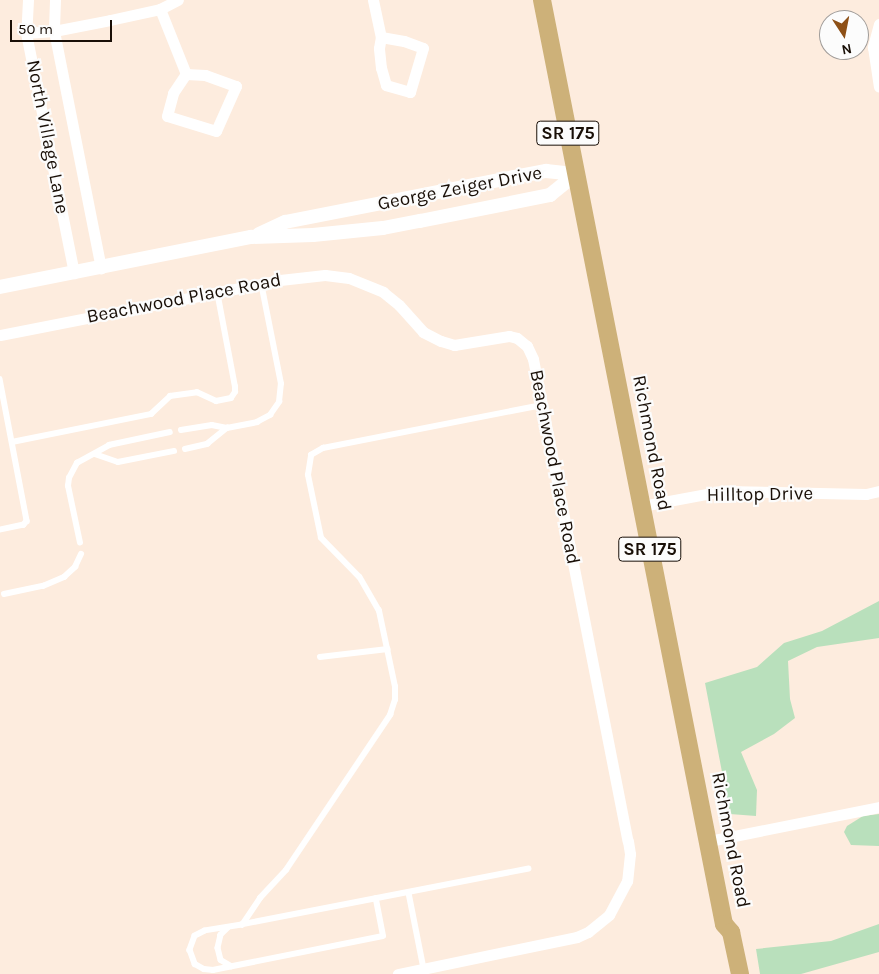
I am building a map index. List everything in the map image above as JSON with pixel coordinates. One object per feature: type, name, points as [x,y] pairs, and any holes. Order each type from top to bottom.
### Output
[{"type":"main road","name":"Richmond Road","points":[[542,0],[724,924],[731,932],[740,974]]},
{"type":"main road","name":"Richmond Road","points":[[724,924],[720,934],[728,974]]},
{"type":"street","name":"North Village Lane","points":[[28,0],[26,33],[74,273]]},
{"type":"street","name":"North Village Lane","points":[[55,0],[54,31],[101,268]]},
{"type":"street","points":[[26,33],[54,31],[160,9],[178,0]]},
{"type":"street","points":[[373,0],[381,37],[381,68],[386,85],[410,92],[423,48],[404,41],[381,37]]},
{"type":"street","points":[[160,9],[186,74]]},
{"type":"street","points":[[879,24],[873,47],[879,87]]},
{"type":"street","points":[[186,74],[205,75],[236,86],[216,131],[168,116],[173,93],[186,74]]},
{"type":"street","name":"George Zeiger Drive","points":[[251,237],[285,222],[546,171],[576,174]]},
{"type":"street","name":"George Zeiger Drive","points":[[0,287],[251,237],[365,230],[430,219],[550,195],[576,174]]},
{"type":"street","name":"Beachwood Place Road","points":[[0,334],[261,283],[313,276],[350,278],[386,295],[423,332],[441,342],[454,345],[502,336],[517,338],[531,352],[628,841],[630,854],[627,881],[609,915],[592,929],[577,937],[398,974]]},
{"type":"street","name":"Hilltop Drive","points":[[642,506],[722,492],[866,494],[879,491]]},
{"type":"street","points":[[709,841],[879,808]]},
{"type":"lane","points":[[181,430],[212,425],[227,428],[264,420],[279,402],[281,384],[261,283]]},
{"type":"lane","points":[[12,442],[151,414],[170,396],[197,392],[216,400],[231,398],[235,392],[235,387],[216,292]]},
{"type":"lane","points":[[0,379],[27,521],[24,525],[0,530]]},
{"type":"lane","points":[[242,925],[260,898],[286,870],[390,716],[396,693],[382,618],[367,588],[353,570],[322,538],[308,475],[311,455],[322,448],[542,405]]},
{"type":"lane","points":[[185,448],[207,444],[227,428]]},
{"type":"lane","points":[[80,543],[70,495],[69,478],[77,464],[117,442],[170,432]]},
{"type":"lane","points":[[95,454],[118,462],[174,451]]},
{"type":"lane","points":[[4,594],[42,586],[64,577],[75,567],[81,554]]},
{"type":"lane","points":[[320,657],[388,648]]},
{"type":"lane","points":[[376,899],[383,936],[207,970],[195,964],[190,953],[191,944],[197,934],[529,869]]},
{"type":"lane","points":[[409,893],[424,969]]},
{"type":"lane","points":[[228,927],[219,938],[218,952],[224,963],[233,966]]},
{"type":"green space","points":[[879,601],[879,638],[817,647],[788,661],[790,699],[795,718],[774,734],[741,752],[757,790],[756,816],[730,814],[705,683],[757,667],[784,643],[822,631]]},
{"type":"green space","points":[[879,814],[879,846],[851,845],[844,832],[847,826],[863,816]]},
{"type":"green space","points":[[879,924],[879,952],[801,974],[760,974],[756,949],[831,941]]}]
